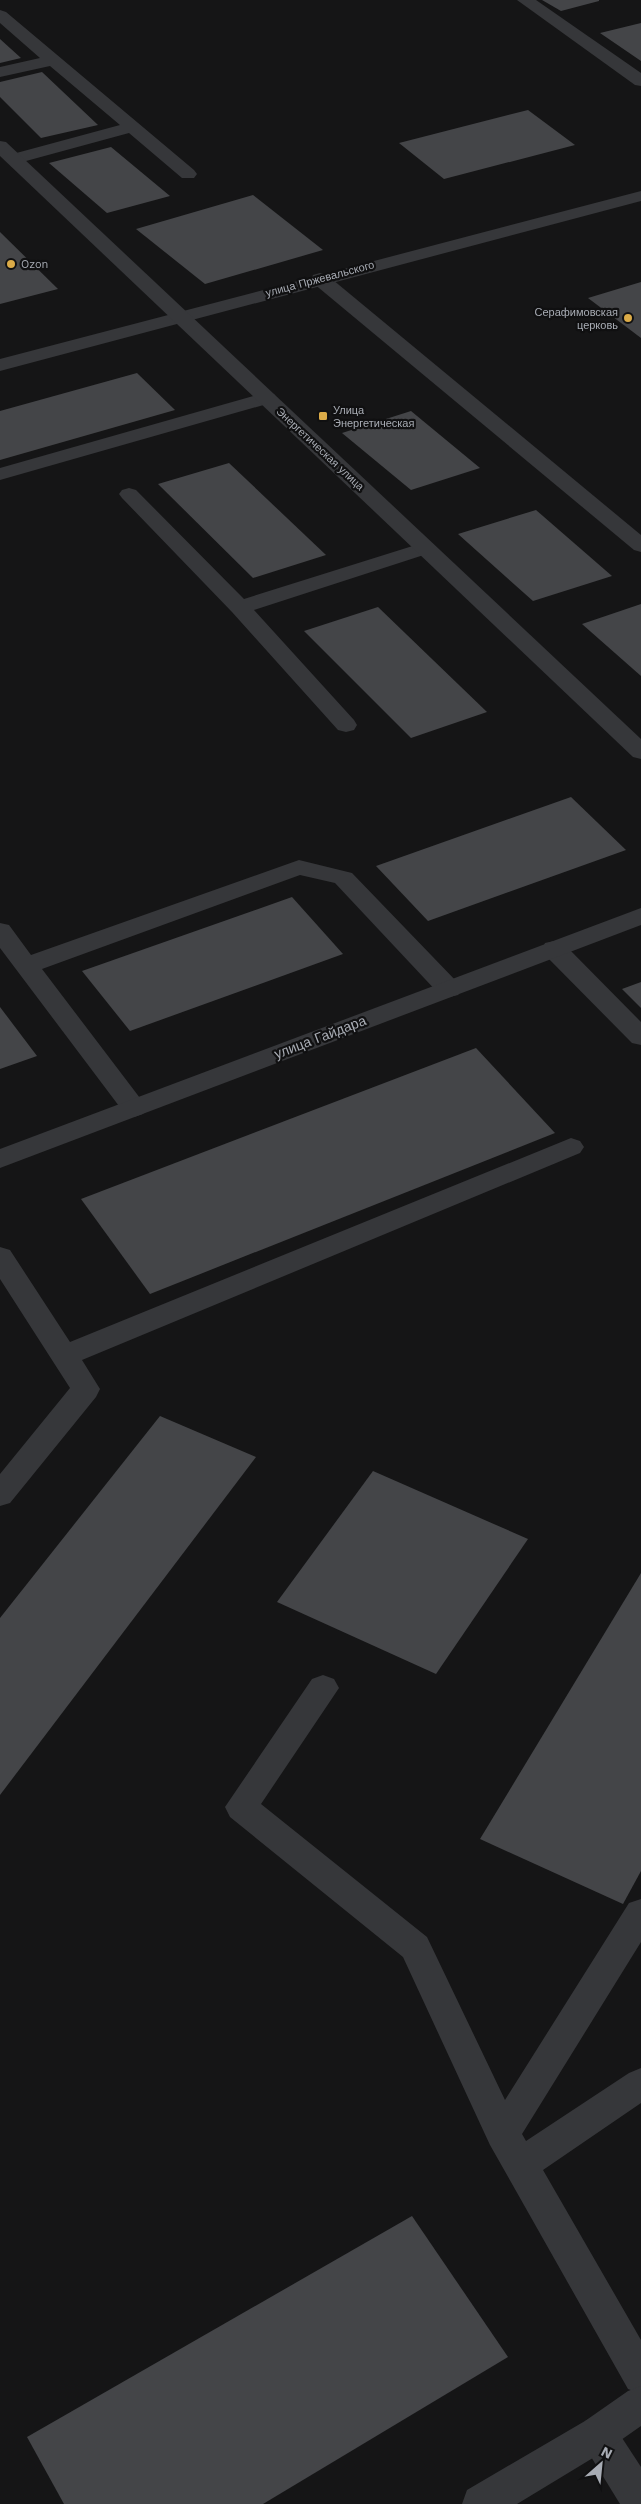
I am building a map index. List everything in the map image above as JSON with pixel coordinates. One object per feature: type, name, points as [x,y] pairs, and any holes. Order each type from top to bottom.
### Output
[{"type":"street","points":[[525,0],[641,81]]},
{"type":"street","points":[[0,15],[188,174]]},
{"type":"street","points":[[0,72],[53,60]]},
{"type":"street","points":[[7,153],[132,127]]},
{"type":"street","name":"Энергетическая улица","points":[[7,153],[641,752]]},
{"type":"street","name":"улица Пржевальского","points":[[0,365],[320,279],[641,196]]},
{"type":"street","points":[[320,279],[641,546]]},
{"type":"street","points":[[0,474],[267,398]]},
{"type":"street","points":[[129,494],[240,607],[346,725]]},
{"type":"street","points":[[240,607],[426,548]]},
{"type":"street","points":[[26,966],[299,867],[343,878],[449,989]]},
{"type":"street","name":"улица Гайдара","points":[[0,1158],[641,916]]},
{"type":"street","points":[[0,932],[134,1108]]},
{"type":"street","points":[[554,949],[641,1037]]},
{"type":"street","points":[[65,1356],[571,1147]]},
{"type":"street","points":[[0,1257],[86,1389],[0,1495]]},
{"type":"street","points":[[323,1688],[241,1807],[415,1947],[503,2134],[522,2164],[641,2376]]},
{"type":"street","points":[[503,2134],[641,1913]]},
{"type":"street","points":[[522,2164],[641,2084]]},
{"type":"street","points":[[481,2504],[598,2434],[641,2404]]},
{"type":"street","points":[[598,2434],[641,2502]]},
{"type":"building","points":[[542,0],[599,0],[599,1],[561,11]]},
{"type":"building","points":[[641,23],[641,61],[600,33]]},
{"type":"building","points":[[0,39],[21,58],[0,63]]},
{"type":"building","points":[[42,72],[98,125],[41,138],[0,97],[0,82]]},
{"type":"building","points":[[528,110],[575,145],[444,179],[399,143]]},
{"type":"building","points":[[111,147],[170,196],[107,213],[49,163]]},
{"type":"building","points":[[253,195],[323,250],[205,284],[136,229]]},
{"type":"building","points":[[0,232],[58,289],[0,304]]},
{"type":"building","name":"Серафимовская церковь","points":[[641,282],[641,338],[588,298]]},
{"type":"building","points":[[137,373],[175,410],[0,460],[0,411]]},
{"type":"building","points":[[411,411],[480,468],[411,490],[342,433]]},
{"type":"building","points":[[229,463],[326,555],[253,578],[158,484]]},
{"type":"building","points":[[536,510],[612,576],[533,601],[458,534]]},
{"type":"building","points":[[641,604],[641,676],[582,624]]},
{"type":"building","points":[[378,607],[487,712],[411,738],[304,631]]},
{"type":"building","points":[[571,797],[626,850],[428,921],[376,866]]},
{"type":"building","points":[[292,897],[343,954],[130,1031],[82,971]]},
{"type":"building","points":[[641,982],[641,1008],[622,989]]},
{"type":"building","points":[[0,1007],[37,1056],[0,1069]]},
{"type":"building","points":[[476,1048],[555,1133],[150,1294],[81,1199]]},
{"type":"building","points":[[160,1416],[256,1457],[0,1795],[0,1618]]},
{"type":"building","points":[[373,1471],[528,1539],[436,1674],[277,1602]]},
{"type":"building","points":[[641,1573],[641,1871],[623,1904],[480,1839]]},
{"type":"building","points":[[412,2216],[508,2357],[263,2504],[64,2504],[27,2437]]},
{"type":"place","name":"Ozon","points":[[11,264]]},
{"type":"place","name":"Серафимовская церковь","points":[[628,318]]},
{"type":"place","name":"Улица Энергетическая","points":[[323,416]]}]
